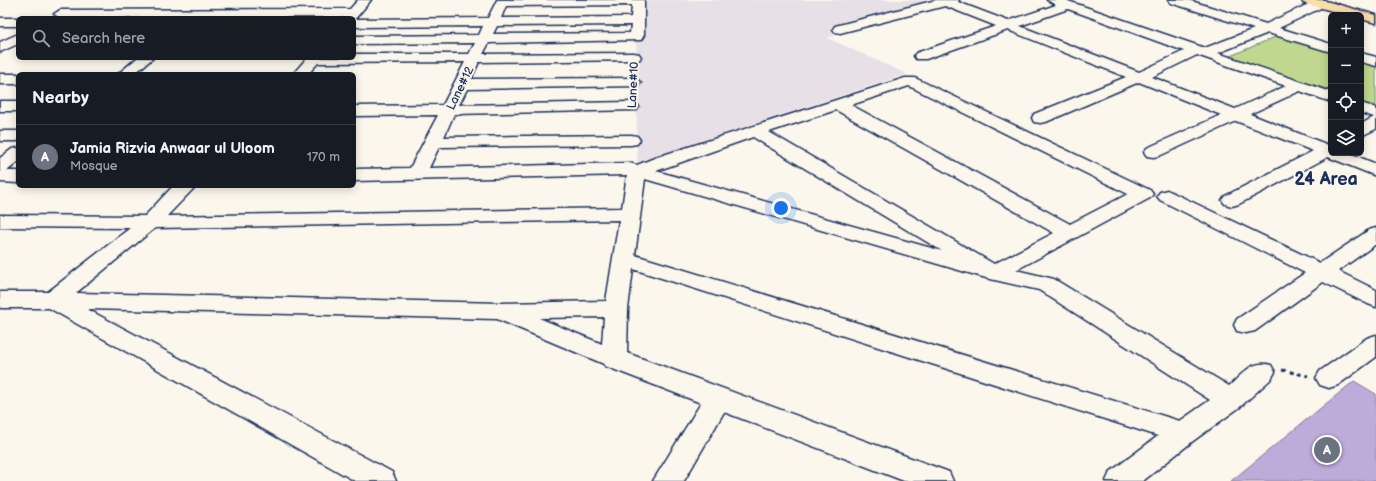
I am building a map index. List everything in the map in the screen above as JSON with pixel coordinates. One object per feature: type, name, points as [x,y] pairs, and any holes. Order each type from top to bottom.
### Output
[{"type":"main road","points":[[1318,1],[1376,14]]},
{"type":"main road","points":[[1318,1],[1376,19]]},
{"type":"street","points":[[56,16],[85,0]]},
{"type":"street","points":[[56,16],[203,16],[224,0]]},
{"type":"street","points":[[353,16],[365,0]]},
{"type":"street","points":[[1053,0],[1328,96]]},
{"type":"street","points":[[1174,0],[1328,47]]},
{"type":"street","points":[[502,1],[638,1]]},
{"type":"street","name":"Lane#12","points":[[416,175],[450,110],[502,1]]},
{"type":"street","name":"Lane#10","points":[[614,360],[616,309],[624,259],[633,171],[631,124],[638,1]]},
{"type":"street","points":[[840,29],[947,1],[1007,26],[1328,150]]},
{"type":"street","points":[[1040,118],[1201,52],[1268,28],[1318,1]]},
{"type":"street","points":[[921,56],[1068,5]]},
{"type":"street","points":[[356,18],[492,22],[637,21]]},
{"type":"street","points":[[0,22],[16,22]]},
{"type":"street","points":[[356,40],[636,37]]},
{"type":"street","points":[[0,48],[16,39]]},
{"type":"street","points":[[0,55],[16,55]]},
{"type":"street","points":[[356,58],[634,57]]},
{"type":"street","points":[[1364,58],[1376,62]]},
{"type":"street","points":[[128,72],[143,60]]},
{"type":"street","points":[[302,72],[312,60]]},
{"type":"street","points":[[0,79],[16,79]]},
{"type":"street","points":[[633,171],[910,81],[1142,194],[994,272]]},
{"type":"street","points":[[462,84],[633,83]]},
{"type":"street","points":[[1153,152],[1299,86]]},
{"type":"street","points":[[838,105],[1070,233]]},
{"type":"street","points":[[0,106],[16,106]]},
{"type":"street","points":[[1364,109],[1376,113]]},
{"type":"street","points":[[356,111],[450,110],[631,124]]},
{"type":"street","points":[[1364,129],[1376,122]]},
{"type":"street","points":[[433,142],[631,124]]},
{"type":"street","points":[[755,131],[994,272]]},
{"type":"street","points":[[0,136],[16,136]]},
{"type":"street","points":[[1232,200],[1328,152]]},
{"type":"street","points":[[0,167],[16,155]]},
{"type":"street","points":[[1343,156],[1376,170]]},
{"type":"street","points":[[356,175],[633,171],[994,272],[1046,284],[1231,400]]},
{"type":"street","points":[[0,176],[16,177]]},
{"type":"street","points":[[53,300],[150,222],[182,188]]},
{"type":"street","points":[[1167,196],[1376,299]]},
{"type":"street","points":[[0,221],[150,222],[629,214]]},
{"type":"street","points":[[1246,325],[1376,234]]},
{"type":"street","points":[[624,259],[1183,433]]},
{"type":"street","points":[[0,300],[500,311],[616,309]]},
{"type":"street","points":[[53,300],[381,481]]},
{"type":"street","points":[[500,311],[614,360],[717,400],[938,481]]},
{"type":"street","points":[[1329,378],[1376,344]]},
{"type":"street","points":[[1121,481],[1183,433],[1231,400],[1262,372]]},
{"type":"street","points":[[668,481],[717,400]]},
{"type":"path","points":[[1262,372],[1278,369],[1313,378],[1329,378]]},
{"type":"shaded area","points":[[636,0],[921,0],[936,6],[827,38],[907,74],[637,162]]},
{"type":"green space","points":[[1280,35],[1328,50],[1328,92],[1228,57]]},
{"type":"green space","points":[[1364,61],[1376,65],[1376,108],[1364,104]]},
{"type":"building","points":[[1354,381],[1376,394],[1376,481],[1231,481]]},
{"type":"place","name":"Jamia Rizvia Anwaar ul Uloom","points":[[1327,450]]},
{"type":"district","name":"24 Area","points":[[1326,179]]}]
